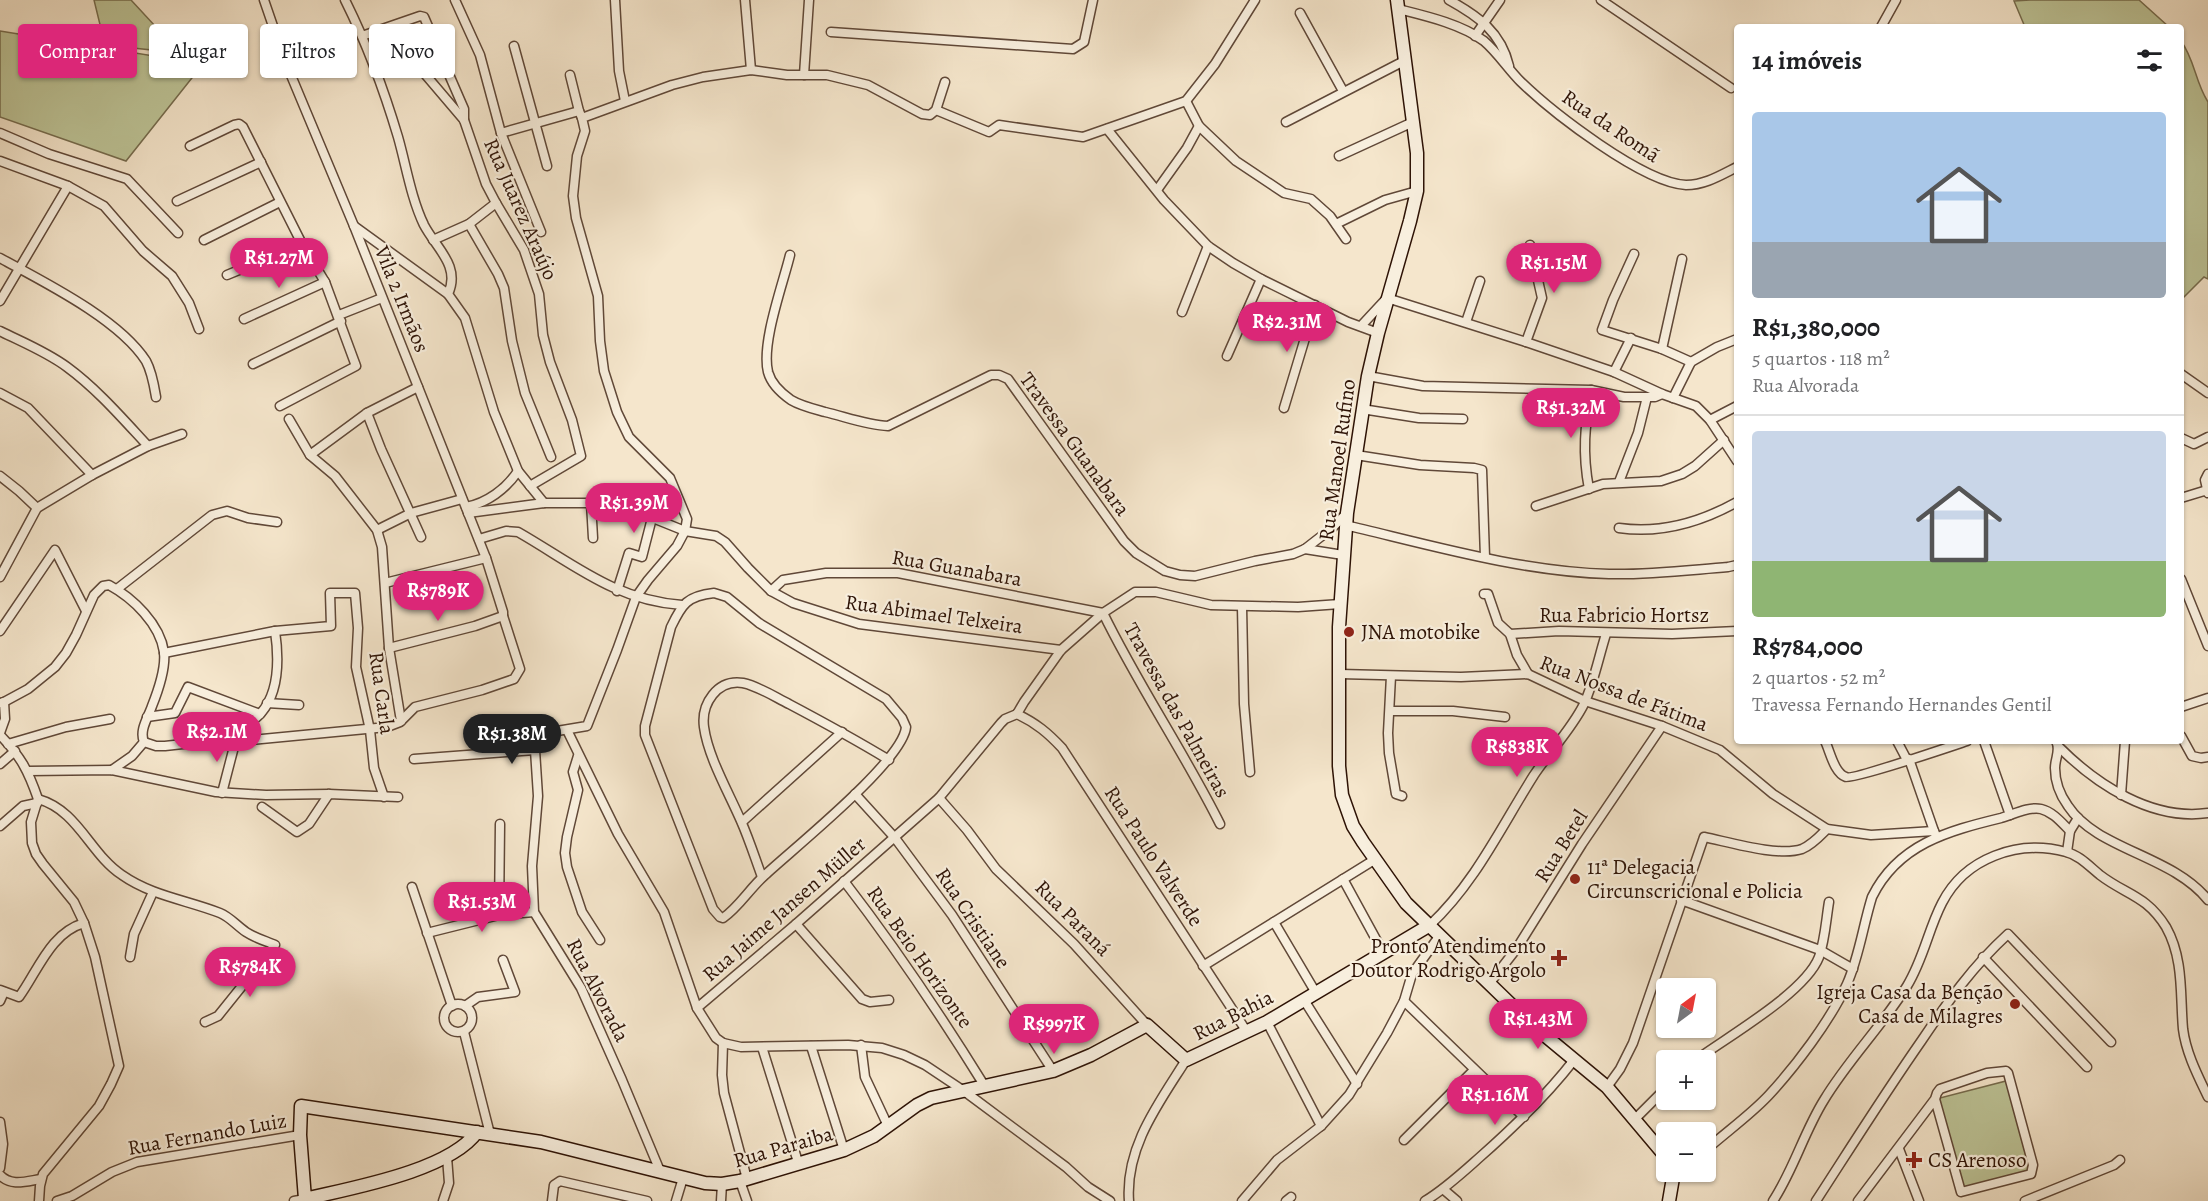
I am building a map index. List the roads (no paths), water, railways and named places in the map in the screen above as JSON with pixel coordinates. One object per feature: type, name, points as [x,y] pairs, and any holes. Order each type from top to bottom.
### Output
[{"type":"street","name":"Vila 2 Irmãos","points":[[264,0],[285,61],[354,226],[486,558],[520,669],[514,679],[482,690],[415,707],[401,721]]},
{"type":"street","points":[[345,0],[387,100],[418,209],[433,240],[451,268],[452,285],[448,294]]},
{"type":"street","points":[[455,0],[480,56],[501,133],[541,232]]},
{"type":"street","points":[[615,0],[617,48],[625,101]]},
{"type":"street","points":[[745,0],[752,70]]},
{"type":"street","points":[[804,75],[809,0]]},
{"type":"street","points":[[831,32],[1073,49],[1084,42],[1093,0]]},
{"type":"street","points":[[936,110],[989,132],[999,125],[1083,137],[1107,129],[1186,101],[1215,64],[1255,0]]},
{"type":"street","name":"Rua da Romã","points":[[1449,0],[1485,22],[1503,47],[1510,69]]},
{"type":"street","points":[[1475,36],[1500,0]]},
{"type":"street","points":[[1601,0],[1731,88]]},
{"type":"street","points":[[1883,24],[1896,0]]},
{"type":"street","name":"Rua da Romã","points":[[1398,4],[1475,36],[1492,49],[1537,96],[1561,116],[1650,176],[1675,184],[1699,184],[1734,168]]},
{"type":"street","name":"Rua Manoel Rufino","points":[[1398,4],[1417,153],[1417,191],[1368,376],[1346,519],[1340,604],[1342,795],[1353,826],[1374,860],[1406,903],[1531,1024],[1607,1088],[1656,1145]]},
{"type":"street","points":[[1300,13],[1343,91]]},
{"type":"street","points":[[399,24],[420,16],[428,24]]},
{"type":"street","points":[[362,36],[369,34]]},
{"type":"street","points":[[514,46],[547,166]]},
{"type":"street","points":[[1286,122],[1404,61]]},
{"type":"street","points":[[501,133],[580,114],[687,80],[752,70],[787,75],[827,75],[868,85],[927,115],[933,114],[936,110],[945,82]]},
{"type":"street","points":[[414,759],[535,750],[551,734],[587,725],[636,597],[685,531],[687,519],[670,478],[629,437],[616,412],[604,371],[598,296],[576,218],[573,196],[577,156],[585,131],[570,75]]},
{"type":"street","name":"Rua Juarez Araújo","points":[[428,78],[464,120],[478,163],[496,203],[516,233],[524,250],[539,294],[543,335],[560,392],[572,420],[581,456],[530,486]]},
{"type":"street","points":[[451,78],[464,109],[464,120]]},
{"type":"street","points":[[1186,101],[1199,126],[1250,172],[1289,195],[1306,196],[1311,199],[1336,224],[1346,239]]},
{"type":"street","points":[[1339,156],[1413,122]]},
{"type":"street","points":[[190,146],[234,125],[241,125],[302,244],[325,282],[340,318],[356,366],[280,406]]},
{"type":"street","points":[[1157,190],[1199,126]]},
{"type":"street","points":[[1107,129],[1157,190],[1208,246],[1261,279],[1378,333]]},
{"type":"street","points":[[0,133],[49,154],[127,179],[178,233]]},
{"type":"street","points":[[0,161],[68,186],[104,206],[143,251],[172,276],[189,303],[199,329]]},
{"type":"street","points":[[177,201],[261,162]]},
{"type":"street","points":[[0,301],[68,186]]},
{"type":"street","points":[[1336,224],[1385,200],[1417,191]]},
{"type":"street","points":[[204,240],[280,202]]},
{"type":"street","points":[[433,240],[469,224],[496,203]]},
{"type":"street","points":[[469,224],[504,288],[512,341],[525,393],[551,457]]},
{"type":"street","points":[[354,226],[448,294],[465,318],[494,412],[518,471],[544,503]]},
{"type":"street","points":[[227,275],[302,244]]},
{"type":"street","points":[[1526,342],[1542,298],[1530,245]]},
{"type":"street","points":[[1182,312],[1208,246]]},
{"type":"street","points":[[1634,254],[1602,330],[1662,349],[1690,362]]},
{"type":"street","name":"Travessa Guanabara","points":[[790,255],[771,330],[767,358],[772,381],[780,392],[801,405],[871,424],[888,426],[991,375],[1008,378],[1119,535],[1136,553],[1150,563],[1165,571],[1180,575],[1195,576],[1293,554],[1305,549],[1346,519]]},
{"type":"street","points":[[0,258],[74,301],[110,324],[124,336],[146,362],[156,397]]},
{"type":"street","points":[[1662,349],[1682,259]]},
{"type":"street","points":[[1227,356],[1261,279]]},
{"type":"street","points":[[1466,322],[1480,281]]},
{"type":"street","points":[[244,319],[325,282]]},
{"type":"street","points":[[253,364],[382,298]]},
{"type":"street","points":[[1361,326],[1387,298],[1614,372],[1662,394],[1696,406],[1710,420],[1734,456]]},
{"type":"street","points":[[1284,408],[1315,305]]},
{"type":"street","points":[[0,331],[65,365],[102,398],[148,446]]},
{"type":"street","points":[[1614,372],[1631,339]]},
{"type":"street","points":[[1673,398],[1690,362],[1734,340]]},
{"type":"street","points":[[1368,376],[1424,386],[1591,390],[1624,397],[1647,397],[1662,394]]},
{"type":"street","points":[[2184,376],[2208,393]]},
{"type":"street","points":[[310,455],[368,413],[418,387]]},
{"type":"street","points":[[1589,489],[1584,464],[1584,431],[1591,390]]},
{"type":"street","points":[[0,393],[28,408],[92,475]]},
{"type":"street","points":[[1619,482],[1638,432],[1647,397]]},
{"type":"street","points":[[1710,420],[1734,408]]},
{"type":"street","points":[[1362,409],[1419,418],[1463,418]]},
{"type":"street","points":[[368,413],[394,480],[421,537]]},
{"type":"street","points":[[144,742],[165,746],[232,739],[252,740],[370,730],[387,727],[401,721],[389,648],[382,547],[377,531],[335,476],[310,455],[289,419]]},
{"type":"street","points":[[0,577],[37,508],[92,475],[148,446],[182,434]]},
{"type":"street","points":[[2184,439],[2194,444],[2208,436]]},
{"type":"street","points":[[1536,506],[1595,486],[1619,482],[1661,481],[1682,474],[1695,466],[1724,440]]},
{"type":"street","points":[[1356,455],[1420,465],[1482,470],[1485,557]]},
{"type":"street","points":[[377,531],[411,513],[476,505],[500,491],[518,471]]},
{"type":"street","points":[[2184,497],[2207,492],[2205,480],[2208,474]]},
{"type":"street","points":[[0,476],[19,490],[37,508]]},
{"type":"street","name":"Rua Abimael Telxeira","points":[[465,506],[544,503],[623,506],[685,531],[706,533],[725,542],[771,591],[803,607],[859,624],[1061,650]]},
{"type":"street","points":[[591,503],[593,538]]},
{"type":"street","points":[[1619,528],[1643,531],[1684,525],[1707,518],[1734,504]]},
{"type":"street","points":[[117,589],[212,515],[227,511],[248,518],[277,522]]},
{"type":"street","points":[[617,591],[629,553],[642,556],[652,518]]},
{"type":"street","points":[[1346,519],[1485,557],[1564,571],[1610,574],[1734,566]]},
{"type":"street","points":[[478,539],[506,531],[518,532],[617,591],[636,597],[682,605]]},
{"type":"street","name":"Travessa Guanabara","points":[[1305,549],[1343,555]]},
{"type":"street","points":[[0,631],[55,550],[86,611]]},
{"type":"street","points":[[385,583],[486,558]]},
{"type":"street","name":"Rua Guanabara","points":[[771,591],[783,580],[826,573],[898,573],[1103,613]]},
{"type":"street","points":[[41,1201],[41,1179],[46,1169],[63,1152],[99,1106],[119,1066],[95,957],[84,923],[70,897],[36,854],[30,832],[38,801],[28,771],[0,734],[5,719],[2,703],[28,689],[55,667],[66,653],[94,595],[103,586],[109,585],[117,589],[142,611],[160,638],[164,653],[161,679],[142,733],[144,742]]},
{"type":"street","points":[[2184,586],[2208,646]]},
{"type":"street","points":[[1017,714],[1023,702],[1061,650],[1103,613],[1128,596],[1145,591],[1192,602],[1242,607],[1340,604]]},
{"type":"street","name":"Rua Carla","points":[[274,631],[331,626],[330,592],[355,593],[358,628],[356,667],[370,730],[374,768],[384,797]]},
{"type":"street","points":[[721,593],[759,623],[886,699],[898,712],[906,727],[903,741],[889,760],[855,794],[762,877],[726,916],[720,916],[713,909],[645,735],[651,696],[671,627],[682,605],[702,594],[721,593]]},
{"type":"street","name":"Rua Fabricio Hortsz","points":[[1484,594],[1488,594],[1500,626],[1510,634],[1517,655],[1528,674]]},
{"type":"street","points":[[1242,607],[1244,704],[1250,771]]},
{"type":"street","name":"Travessa das Palmeiras","points":[[1103,613],[1195,773],[1220,824]]},
{"type":"street","points":[[389,648],[475,626],[503,614]]},
{"type":"street","points":[[164,653],[274,631],[278,665],[267,703],[260,714],[232,739],[222,793]]},
{"type":"street","name":"Rua Fabricio Hortsz","points":[[1510,634],[1559,631],[1606,634],[1734,631]]},
{"type":"street","points":[[1430,925],[1445,912],[1467,884],[1534,776],[1568,730],[1585,701],[1606,634]]},
{"type":"street","name":"Rua Nossa de Fátima","points":[[1340,674],[1461,677],[1528,674],[1585,701],[1662,726],[1720,750],[1773,794],[1827,829],[1871,835],[1935,833]]},
{"type":"street","points":[[1391,676],[1389,753],[1396,794],[1402,795]]},
{"type":"street","points":[[762,877],[742,822],[718,769],[705,729],[704,712],[709,699],[719,688],[729,683],[744,683],[842,732],[889,760]]},
{"type":"street","points":[[147,717],[175,712],[188,687],[260,714]]},
{"type":"street","points":[[2184,706],[2208,698]]},
{"type":"street","points":[[267,703],[299,705]]},
{"type":"street","points":[[1390,711],[1453,711],[1505,717]]},
{"type":"street","name":"Rua Jaime Jansen Müller","points":[[697,1008],[939,798],[1001,723],[1017,714]]},
{"type":"street","name":"Rua Paulo Valverde","points":[[1017,714],[1047,732],[1062,748],[1247,1032]]},
{"type":"street","points":[[0,765],[11,747],[66,727],[110,719]]},
{"type":"street","name":"Rua Betel","points":[[1489,984],[1522,941],[1588,835],[1662,726]]},
{"type":"street","points":[[567,730],[578,756],[633,861],[671,927],[697,1008],[707,1027],[723,1043],[741,1047],[861,1046],[882,1048],[904,1055],[925,1065],[964,1091],[1066,1167],[1088,1187],[1110,1201]]},
{"type":"street","points":[[742,822],[842,732]]},
{"type":"street","points":[[2184,741],[2192,756],[2208,757]]},
{"type":"street","points":[[112,770],[132,756],[144,742]]},
{"type":"street","points":[[1826,744],[1836,767],[1843,776],[1853,778],[1957,744]]},
{"type":"street","points":[[1899,744],[1908,759],[1935,833]]},
{"type":"street","points":[[1985,744],[2010,815]]},
{"type":"street","points":[[2057,744],[2079,767],[2121,795],[2158,810],[2178,814],[2208,813]]},
{"type":"street","points":[[2057,744],[2056,779],[2063,798],[2078,818],[2102,835],[2179,874],[2208,900]]},
{"type":"street","points":[[2121,795],[2125,744]]},
{"type":"street","name":"Rua Alvorada","points":[[535,750],[538,796],[532,866],[534,912],[581,988],[660,1171]]},
{"type":"street","points":[[578,756],[573,772],[578,790],[565,853],[567,867],[582,912],[600,940]]},
{"type":"street","points":[[28,771],[112,770],[189,788],[222,793],[398,797]]},
{"type":"street","points":[[262,807],[297,832],[309,824],[329,794]]},
{"type":"street","name":"Rua Cristiane","points":[[855,794],[895,838],[952,915],[1053,1071]]},
{"type":"street","name":"Rua Paraná","points":[[939,798],[1004,877],[1074,944],[1147,1025],[1186,1060]]},
{"type":"street","points":[[0,826],[23,806],[38,801],[48,802],[63,811],[119,873],[153,892],[222,914],[247,933],[275,945],[218,1016],[205,1022]]},
{"type":"street","points":[[1716,1141],[1767,1097],[1784,1078],[1825,1021],[1846,986],[1853,969],[1868,910],[1878,886],[1892,867],[1905,855],[1935,833],[2031,809],[2042,809],[2054,816],[2070,831]]},
{"type":"street","points":[[2067,852],[2070,831],[2078,818]]},
{"type":"street","points":[[499,915],[500,824]]},
{"type":"street","points":[[1607,1088],[1633,1043],[1704,837],[1758,849],[1795,850],[1811,844],[1827,829]]},
{"type":"street","points":[[1773,1201],[1822,1102],[1850,1061],[1891,1009],[1916,969],[1941,903],[1951,888],[1962,875],[1977,864],[2008,850],[2042,848],[2067,852],[2149,905],[2162,922],[2172,941],[2181,975],[2183,1031],[2190,1056],[2208,1097]]},
{"type":"street","points":[[1203,966],[1374,860]]},
{"type":"street","points":[[1344,879],[1384,954]]},
{"type":"street","name":"Rua Beio Horizonte","points":[[844,881],[913,973],[984,1085]]},
{"type":"street","points":[[412,887],[452,1006]]},
{"type":"street","points":[[130,957],[134,933],[153,892]]},
{"type":"street","points":[[1681,900],[1820,950],[1853,969]]},
{"type":"street","points":[[1710,1050],[1772,1007],[1791,991],[1815,964],[1829,902]]},
{"type":"street","points":[[427,933],[499,915],[534,912]]},
{"type":"street","points":[[1274,922],[1316,993]]},
{"type":"street","points":[[1,994],[18,998],[51,946],[59,937],[84,923]]},
{"type":"street","points":[[796,924],[862,999],[870,1002],[889,1000]]},
{"type":"street","name":"Rua Bahia","points":[[1129,1201],[1129,1177],[1139,1139],[1186,1060],[1267,1022],[1430,925]]},
{"type":"street","points":[[1816,1201],[1894,1080],[1964,980],[1983,957],[2008,934],[2111,1042]]},
{"type":"street","points":[[1242,1201],[1277,1160],[1321,1126],[1357,1084],[1404,1001],[1412,974],[1440,935]]},
{"type":"street","points":[[1983,957],[2087,1067]]},
{"type":"street","points":[[452,1006],[465,1006],[478,997],[515,992],[503,960]]},
{"type":"street","points":[[1304,1000],[1357,1084]]},
{"type":"street","points":[[1404,1001],[1524,1117]]},
{"type":"street","points":[[452,1006],[445,1015],[446,1026],[456,1032],[464,1032],[471,1026],[473,1017],[465,1006]]},
{"type":"street","points":[[1267,1022],[1321,1126]]},
{"type":"street","name":"Rua Paraiba","points":[[300,1135],[301,1106],[541,1142],[683,1178],[722,1184],[844,1150],[874,1136],[931,1098],[1053,1071],[1091,1055],[1147,1025]]},
{"type":"street","points":[[300,1135],[299,1200],[420,1169],[447,1157],[484,1133],[464,1032]]},
{"type":"street","points":[[723,1043],[724,1093],[747,1201]]},
{"type":"street","points":[[811,1046],[844,1150]]},
{"type":"street","points":[[861,1046],[865,1077],[888,1126]]},
{"type":"street","points":[[762,1047],[798,1162]]},
{"type":"street","points":[[1425,1201],[1443,1189],[1524,1117],[1551,1089],[1574,1060]]},
{"type":"street","points":[[1404,1140],[1474,1070]]},
{"type":"street","points":[[1858,1201],[1899,1149],[1937,1093],[1945,1087],[1987,1073],[2007,1072],[2033,1165],[2031,1174],[1960,1192],[1935,1099]]},
{"type":"street","points":[[1634,1120],[1656,1098]]},
{"type":"street","points":[[0,1122],[3,1144],[0,1168]]},
{"type":"street","name":"Rua Fernando Luiz","points":[[57,1201],[72,1196],[112,1172],[137,1162],[300,1135]]},
{"type":"street","points":[[1899,1149],[1919,1201]]},
{"type":"street","points":[[443,1201],[448,1184],[447,1157]]},
{"type":"street","points":[[2025,1201],[2108,1168],[2120,1160]]},
{"type":"street","points":[[0,1175],[8,1182],[14,1183],[41,1179]]},
{"type":"street","points":[[676,1201],[683,1178]]},
{"type":"street","points":[[552,1201],[554,1185],[558,1181],[647,1201]]},
{"type":"street","points":[[1669,1201],[1673,1182]]},
{"type":"street","points":[[721,1201],[722,1184]]},
{"type":"street","points":[[1443,1189],[1457,1201]]},
{"type":"place","name":"JNA motobike","points":[[1349,632]]},
{"type":"place","name":"11ª Delegacia Circunscricional e Policia","points":[[1575,879]]},
{"type":"place","name":"Pronto Atendimento Doutor Rodrigo Argolo","points":[[1559,958]]},
{"type":"place","name":"Igreja Casa da Benção Casa de Milagres","points":[[2015,1004]]},
{"type":"place","name":"CS Arenoso","points":[[1914,1160]]}]
